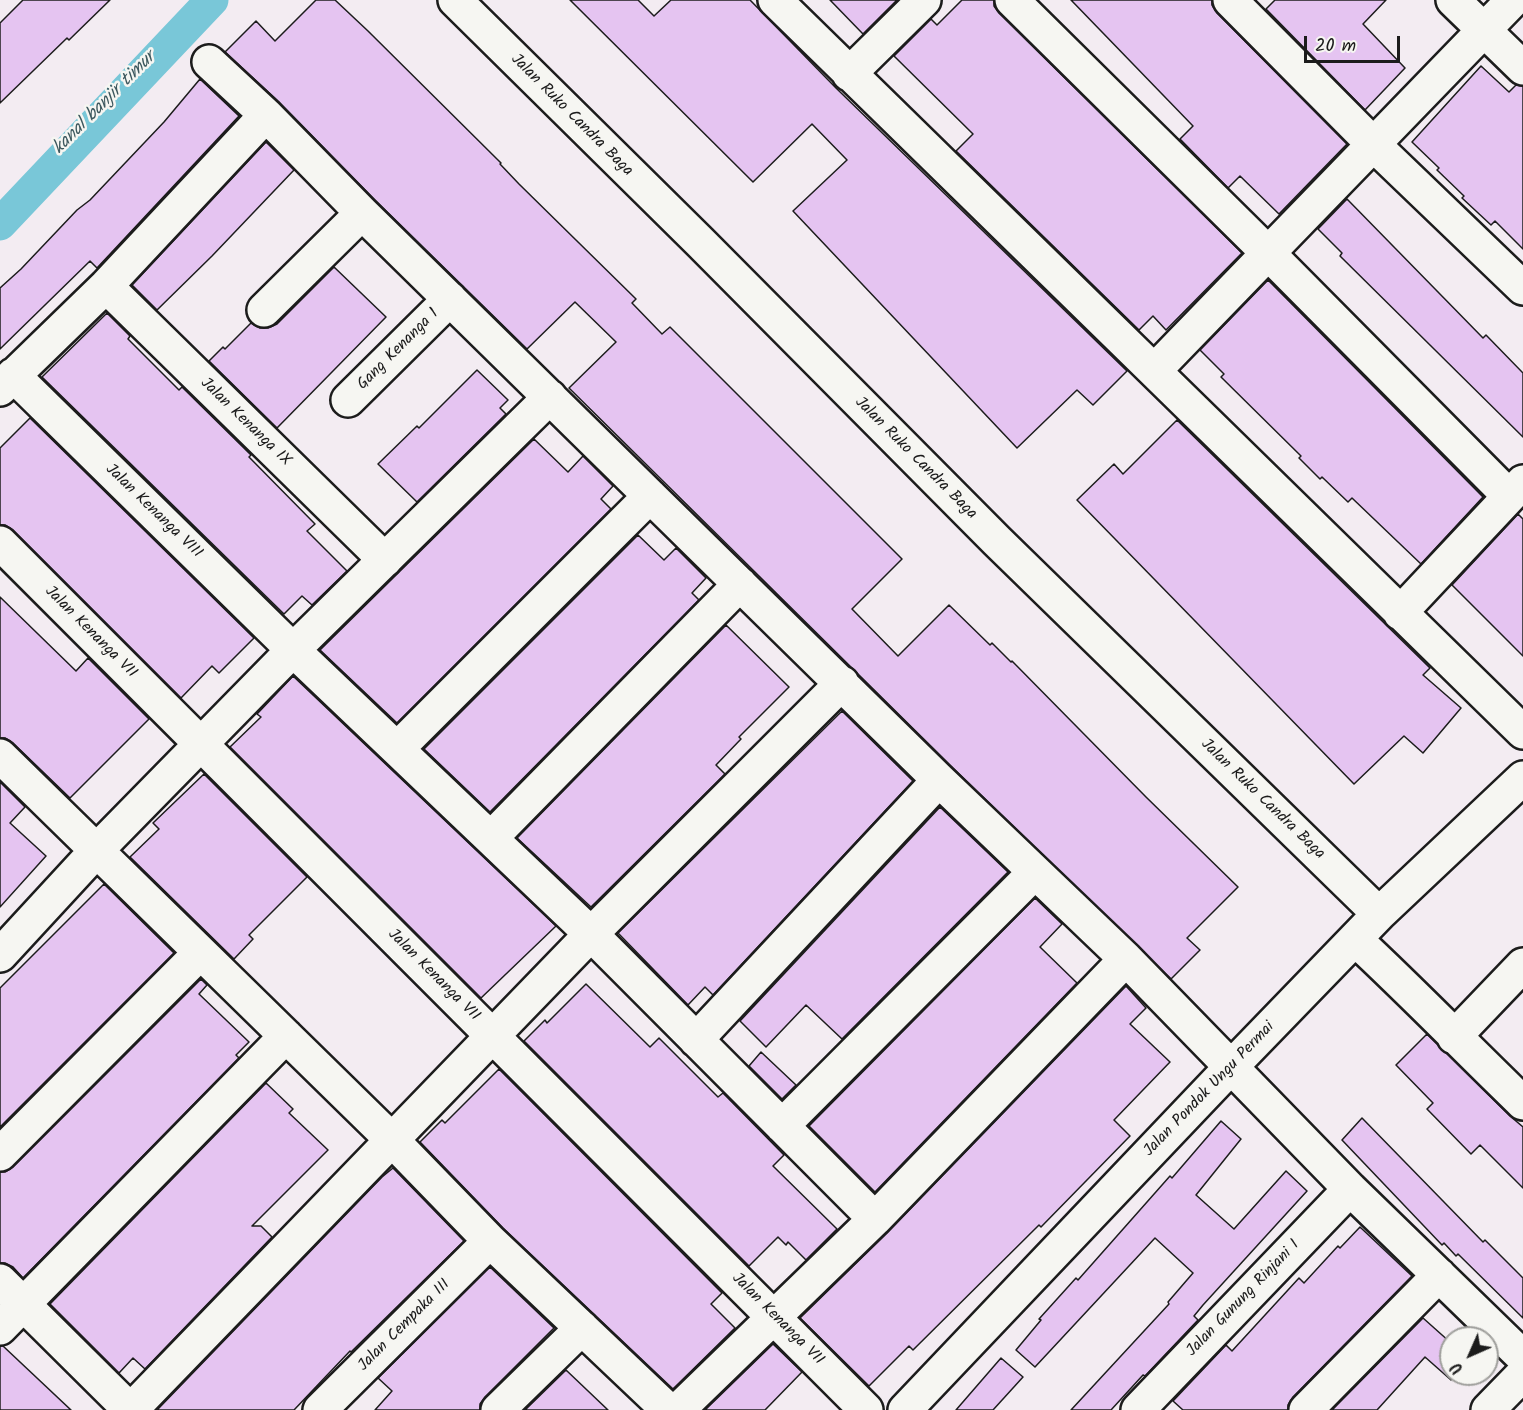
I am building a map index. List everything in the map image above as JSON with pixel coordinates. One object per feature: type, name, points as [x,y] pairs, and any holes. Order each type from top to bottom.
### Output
[{"type":"street","name":"Jalan Ruko Candra Baga","points":[[455,0],[996,541],[1379,915]]},
{"type":"street","points":[[775,0],[1523,732]]},
{"type":"street","points":[[849,74],[924,0]]},
{"type":"street","points":[[1012,0],[1268,253],[1516,489],[1400,613]]},
{"type":"street","points":[[1230,0],[1373,144],[1523,288]]},
{"type":"street","points":[[1452,0],[1523,68]]},
{"type":"street","points":[[1155,370],[1513,0]]},
{"type":"street","points":[[209,62],[266,115],[362,213],[939,780],[1126,959],[1350,1189],[1523,1357]]},
{"type":"street","points":[[7,382],[106,286],[266,115]]},
{"type":"street","points":[[264,310],[362,213]]},
{"type":"street","name":"Jalan Kenanga IX","points":[[106,286],[385,560]]},
{"type":"street","name":"Gang Kenanga 1","points":[[348,400],[450,299]]},
{"type":"street","name":"Jalan Kenanga VIII","points":[[7,382],[397,748],[591,934],[875,1220]]},
{"type":"street","points":[[2,949],[293,650],[550,397]]},
{"type":"street","points":[[397,748],[650,496]]},
{"type":"street","name":"Jalan Kenanga VII","points":[[0,543],[866,1410]]},
{"type":"street","points":[[491,838],[740,584]]},
{"type":"street","points":[[0,1281],[131,1410],[591,934],[842,683]]},
{"type":"street","points":[[0,756],[392,1140],[490,1241],[668,1410]]},
{"type":"street","name":"Jalan Pondok Ungu Permai","points":[[905,1410],[1379,915],[1523,778]]},
{"type":"street","points":[[696,1040],[939,780]]},
{"type":"street","points":[[782,1126],[1035,872]]},
{"type":"street","points":[[1356,940],[1523,1102]]},
{"type":"street","points":[[0,1154],[200,953]]},
{"type":"street","points":[[678,1410],[875,1220],[1126,959]]},
{"type":"street","points":[[1454,1037],[1523,965]]},
{"type":"street","points":[[0,1328],[286,1036]]},
{"type":"street","name":"Jalan Gunung Rinjani I","points":[[1138,1410],[1350,1189]]},
{"type":"street","name":"Jalan Cempaka III","points":[[320,1410],[490,1241]]},
{"type":"street","points":[[1306,1410],[1439,1275]]},
{"type":"street","points":[[498,1410],[582,1328]]},
{"type":"street","points":[[1488,1410],[1523,1374]]},
{"type":"building","points":[[23,0],[110,0],[0,103],[0,23]]},
{"type":"building","points":[[316,0],[335,0],[368,31],[636,299],[632,303],[662,334],[670,327],[902,559],[852,609],[898,656],[949,605],[990,645],[992,643],[1012,661],[1238,887],[1187,938],[1200,950],[1171,979],[952,767],[569,388],[616,342],[575,302],[527,349],[279,102],[225,52],[256,21],[275,41]]},
{"type":"building","points":[[570,0],[638,0],[654,16],[671,0],[750,0],[836,88],[1127,371],[1093,405],[1077,390],[1017,448],[793,211],[847,160],[812,124],[753,182]]},
{"type":"building","points":[[830,0],[897,0],[863,34]]},
{"type":"building","points":[[962,0],[994,0],[994,6],[999,13],[1242,253],[1166,330],[1153,316],[1139,330],[956,151],[973,134],[894,56],[931,19],[937,25]]},
{"type":"building","points":[[1071,0],[1212,0],[1217,13],[1347,144],[1279,214],[1240,176],[1228,188],[1180,139],[1193,126]]},
{"type":"building","points":[[1275,0],[1386,0],[1363,24],[1405,68],[1365,110],[1266,9]]},
{"type":"building","points":[[1481,66],[1509,92],[1516,85],[1523,86],[1523,249],[1495,221],[1491,225],[1462,198],[1464,196],[1437,170],[1439,168],[1412,142]]},
{"type":"building","points":[[200,79],[239,116],[97,268],[90,261],[0,349],[0,288],[77,210],[90,200],[164,122]]},
{"type":"building","points":[[266,142],[294,170],[157,310],[132,285]]},
{"type":"building","points":[[1347,199],[1483,338],[1486,335],[1523,373],[1523,437],[1340,256],[1342,253],[1318,229]]},
{"type":"building","points":[[334,267],[386,317],[277,428],[209,361],[223,347],[225,349],[251,323],[260,328],[268,328],[277,324]]},
{"type":"building","points":[[1268,280],[1483,497],[1421,564],[1352,498],[1348,502],[1322,477],[1320,479],[1299,458],[1301,456],[1221,377],[1224,374],[1200,350]]},
{"type":"building","points":[[107,313],[130,336],[128,339],[179,390],[182,387],[251,455],[249,457],[315,524],[307,531],[347,571],[312,605],[302,596],[284,614],[42,377]]},
{"type":"building","points":[[477,370],[508,400],[500,408],[506,414],[417,502],[378,464],[417,426],[419,428]]},
{"type":"building","points":[[30,418],[254,638],[219,673],[212,666],[181,698],[13,530],[0,525],[0,448]]},
{"type":"building","points":[[1177,420],[1430,668],[1423,675],[1461,708],[1423,753],[1404,736],[1354,784],[1077,500],[1114,464],[1123,474]]},
{"type":"building","points":[[534,439],[568,472],[583,456],[613,486],[601,499],[611,509],[397,723],[320,650]]},
{"type":"building","points":[[1518,514],[1523,519],[1523,656],[1452,585]]},
{"type":"building","points":[[638,535],[664,560],[676,548],[706,578],[692,593],[699,600],[490,812],[424,749]]},
{"type":"building","points":[[0,597],[76,671],[88,658],[149,719],[70,798],[13,743],[0,738]]},
{"type":"building","points":[[726,625],[789,687],[739,737],[741,739],[716,765],[725,774],[591,907],[517,838]]},
{"type":"building","points":[[293,676],[556,926],[481,998],[230,747],[261,717],[257,714]]},
{"type":"building","points":[[842,711],[913,781],[713,995],[705,987],[688,1005],[618,933]]},
{"type":"building","points":[[204,774],[307,877],[249,935],[253,939],[234,959],[130,857],[159,829],[153,823]]},
{"type":"building","points":[[0,782],[25,807],[10,823],[46,856],[0,907]]},
{"type":"building","points":[[940,807],[1008,872],[842,1039],[806,1005],[766,1047],[740,1021]]},
{"type":"building","points":[[104,884],[174,953],[0,1127],[0,988]]},
{"type":"building","points":[[1035,898],[1062,924],[1040,947],[1077,983],[875,1192],[809,1126]]},
{"type":"building","points":[[201,979],[207,985],[199,994],[249,1042],[236,1055],[239,1058],[23,1278],[13,1267],[0,1263],[0,1172],[13,1167]]},
{"type":"building","points":[[586,984],[650,1047],[659,1038],[718,1097],[723,1093],[784,1155],[773,1166],[837,1229],[806,1260],[788,1242],[786,1245],[778,1237],[749,1266],[524,1041],[545,1020],[547,1023]]},
{"type":"building","points":[[1126,986],[1146,1008],[1130,1024],[1170,1062],[1114,1120],[1130,1136],[1041,1227],[1039,1225],[913,1350],[909,1346],[869,1386],[800,1318],[888,1232]]},
{"type":"building","points":[[1427,1034],[1523,1127],[1523,1188],[1480,1145],[1471,1154],[1427,1109],[1433,1103],[1396,1065]]},
{"type":"building","points":[[761,1052],[796,1085],[782,1099],[749,1066]]},
{"type":"building","points":[[499,1069],[722,1293],[711,1304],[735,1328],[673,1389],[503,1228],[420,1142],[442,1120],[445,1123]]},
{"type":"building","points":[[266,1083],[293,1109],[289,1113],[328,1150],[252,1226],[261,1226],[272,1237],[145,1369],[133,1358],[119,1373],[50,1304]]},
{"type":"building","points":[[1362,1118],[1483,1242],[1485,1240],[1523,1278],[1523,1318],[1458,1254],[1456,1256],[1444,1243],[1442,1245],[1342,1140]]},
{"type":"building","points":[[1221,1121],[1241,1139],[1196,1195],[1234,1229],[1286,1171],[1307,1191],[1203,1305],[1194,1316],[1198,1320],[1111,1410],[1071,1410],[1169,1304],[1168,1302],[1193,1273],[1155,1238],[1035,1367],[1016,1350],[1041,1320],[1039,1319],[1076,1278],[1078,1280],[1170,1176],[1172,1178]]},
{"type":"building","points":[[393,1168],[464,1241],[350,1351],[294,1410],[157,1410],[382,1177]]},
{"type":"building","points":[[1360,1227],[1412,1276],[1293,1397],[1288,1410],[1183,1410],[1173,1401],[1226,1345],[1232,1351],[1299,1278],[1304,1283],[1338,1246],[1340,1248]]},
{"type":"building","points":[[490,1267],[554,1328],[485,1397],[480,1404],[480,1410],[375,1410],[392,1391],[378,1378]]},
{"type":"building","points":[[1423,1318],[1439,1332],[1439,1369],[1425,1357],[1377,1410],[1332,1410]]},
{"type":"building","points":[[773,1344],[802,1372],[765,1410],[705,1410]]},
{"type":"building","points":[[0,1346],[3,1346],[71,1410],[0,1410]]},
{"type":"building","points":[[1001,1358],[1023,1377],[993,1410],[956,1410]]},
{"type":"building","points":[[566,1370],[608,1410],[525,1410]]},
{"type":"waterway","name":"kanal banjir timur","points":[[0,224],[212,0]]}]
